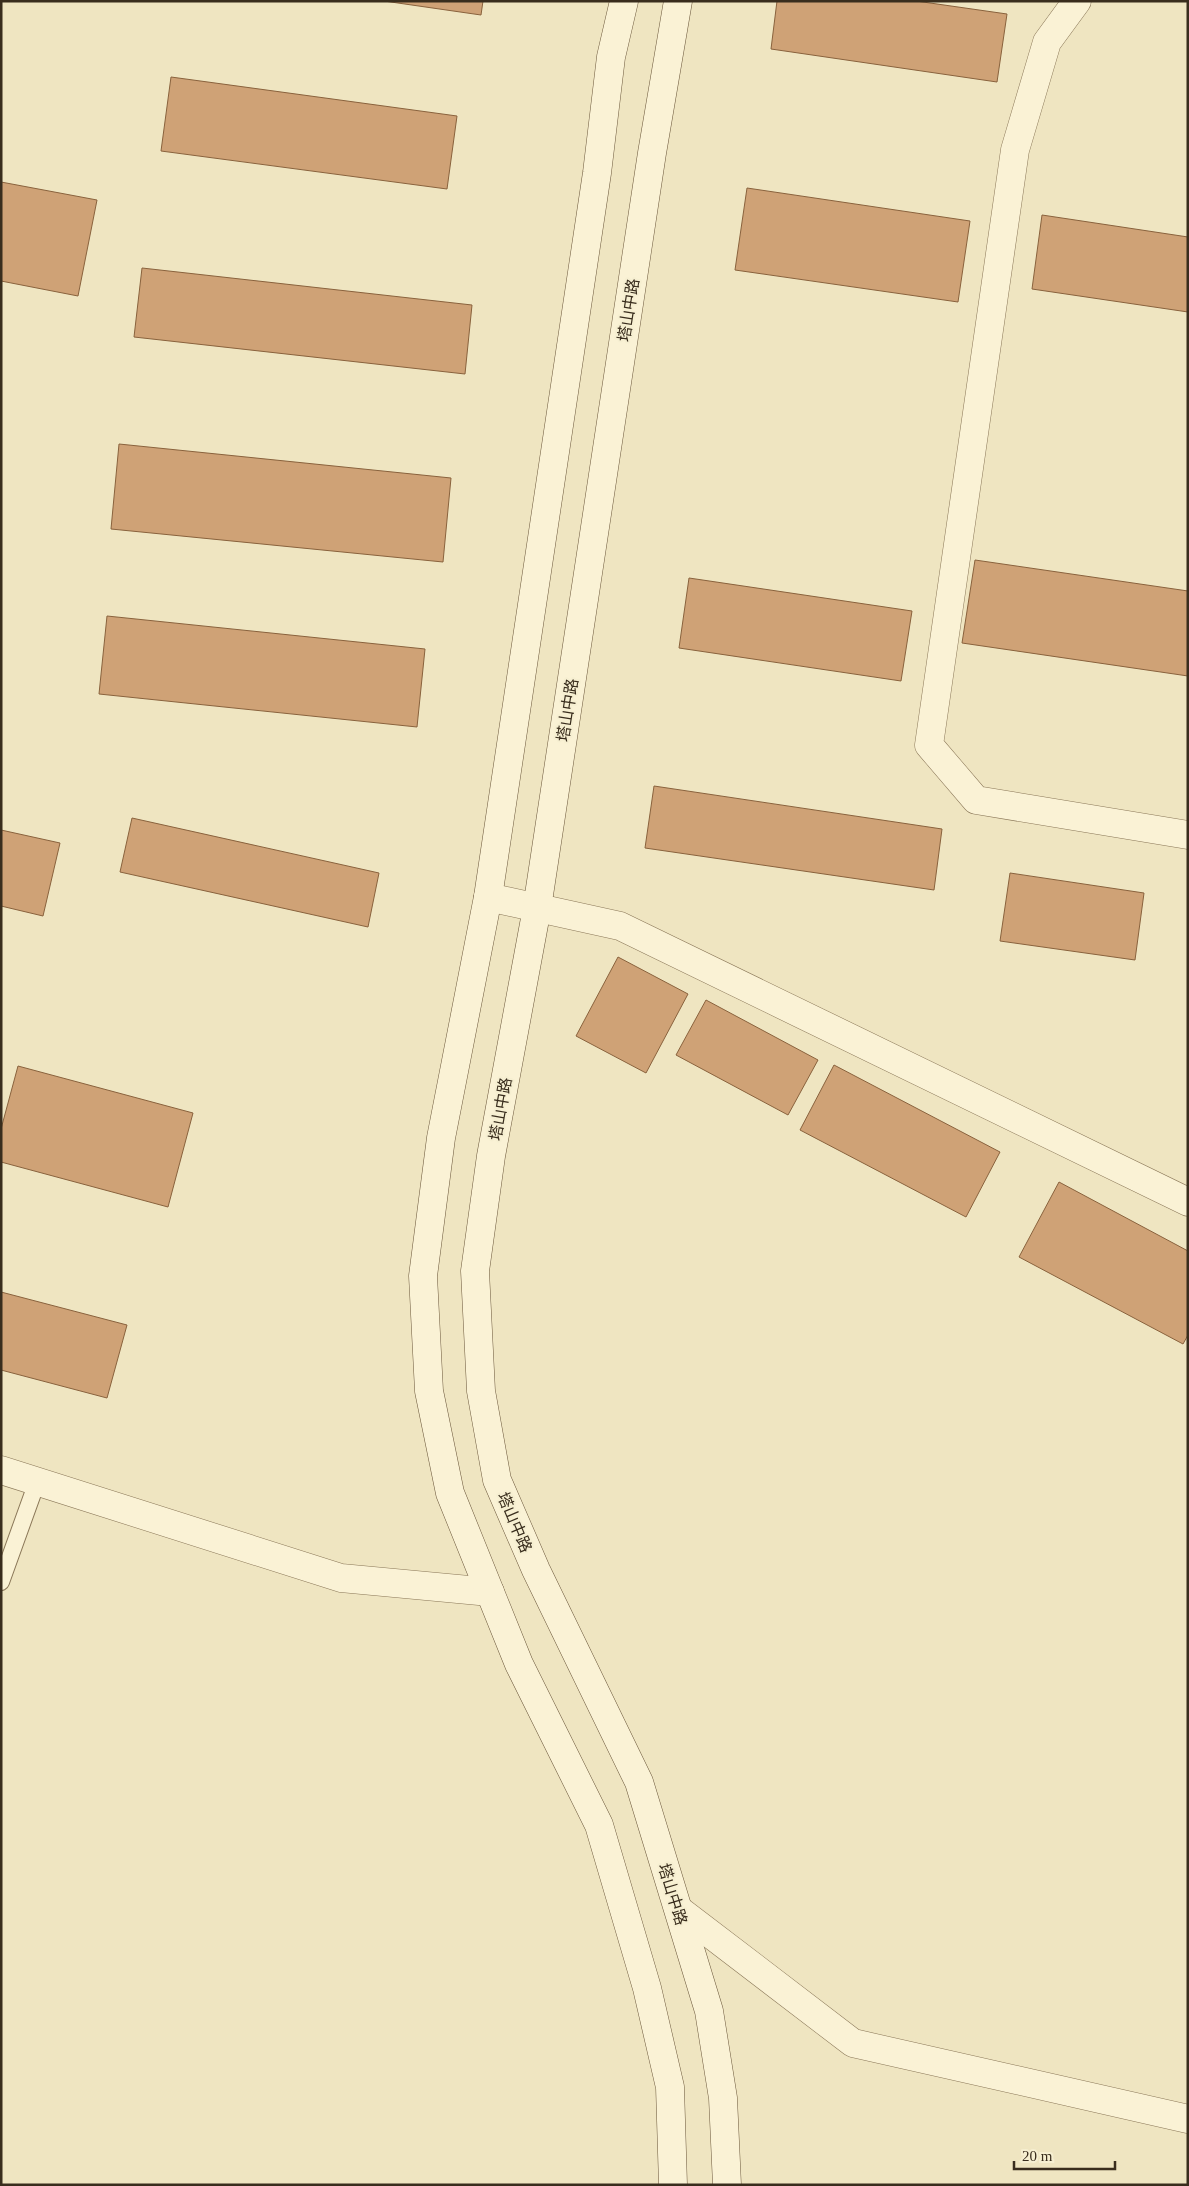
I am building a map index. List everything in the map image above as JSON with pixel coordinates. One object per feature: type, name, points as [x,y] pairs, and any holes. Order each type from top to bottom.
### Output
[{"type":"main road","points":[[624,1],[611,57],[597,172],[488,897],[440,1138],[423,1276],[429,1391],[450,1493],[519,1664],[599,1825],[648,1988],[670,2087],[673,2185]]},
{"type":"main road","name":"塔山中路","points":[[678,1],[652,153],[537,908],[491,1156],[475,1272],[481,1391],[497,1480],[536,1570],[639,1782],[709,2010],[723,2098],[727,2185]]},
{"type":"main road","points":[[1078,1],[1047,42],[1015,150],[929,745],[976,800],[1188,835]]},
{"type":"main road","points":[[488,897],[620,926],[1188,1202]]},
{"type":"main road","points":[[1,1470],[341,1578],[490,1592]]},
{"type":"main road","points":[[679,1910],[853,2043],[1188,2118]]},
{"type":"lane","points":[[1,1582],[37,1482]]},
{"type":"building","points":[[384,1],[483,1],[481,15]]},
{"type":"building","points":[[777,1],[916,1],[1007,14],[997,82],[771,49]]},
{"type":"building","points":[[171,77],[457,116],[447,189],[161,151]]},
{"type":"building","points":[[1,182],[97,200],[78,296],[1,281]]},
{"type":"building","points":[[747,188],[970,221],[958,302],[735,270]]},
{"type":"building","points":[[1042,215],[1188,237],[1188,312],[1032,289]]},
{"type":"building","points":[[142,268],[472,305],[465,374],[134,337]]},
{"type":"building","points":[[119,444],[451,478],[443,562],[111,529]]},
{"type":"building","points":[[975,560],[1188,591],[1188,676],[962,643]]},
{"type":"building","points":[[689,578],[912,611],[901,681],[679,648]]},
{"type":"building","points":[[107,616],[425,649],[417,727],[99,694]]},
{"type":"building","points":[[654,786],[942,829],[934,890],[645,848]]},
{"type":"building","points":[[132,818],[379,873],[368,927],[120,872]]},
{"type":"building","points":[[1,830],[60,843],[43,916],[1,906]]},
{"type":"building","points":[[1010,873],[1144,893],[1135,960],[1000,941]]},
{"type":"building","points":[[618,957],[688,994],[646,1073],[576,1036]]},
{"type":"building","points":[[706,1000],[818,1060],[788,1115],[676,1055]]},
{"type":"building","points":[[834,1065],[1000,1152],[966,1217],[800,1130]]},
{"type":"building","points":[[18,1066],[193,1113],[168,1207],[1,1162],[1,1129]]},
{"type":"building","points":[[1059,1182],[1188,1251],[1188,1335],[1183,1344],[1019,1257]]},
{"type":"building","points":[[1,1292],[127,1325],[107,1398],[1,1370]]}]
